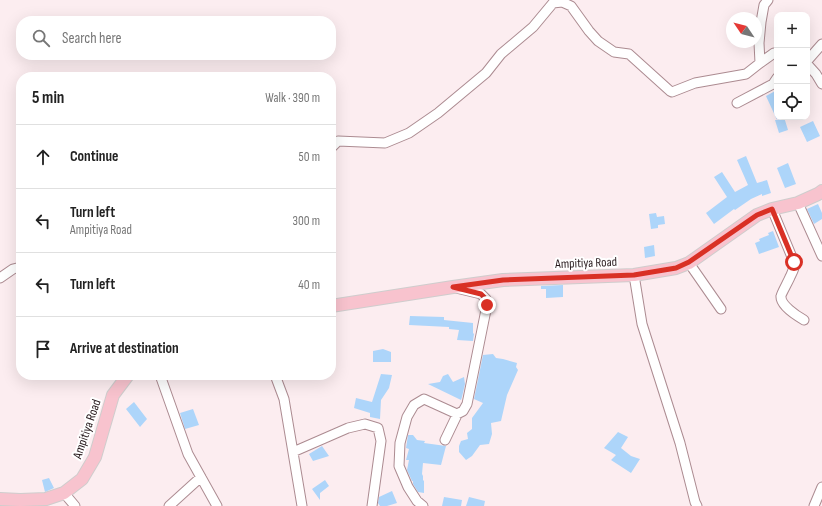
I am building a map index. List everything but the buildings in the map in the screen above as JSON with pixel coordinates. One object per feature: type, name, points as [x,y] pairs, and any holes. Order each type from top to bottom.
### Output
[{"type":"main road","name":"Ampitiya Road","points":[[336,305],[503,280],[634,275],[676,268],[689,262],[757,215],[772,209],[798,204],[822,191]]},
{"type":"main road","name":"Ampitiya Road","points":[[0,499],[18,503],[46,499],[64,493],[82,479],[95,457],[113,395],[124,380]]},
{"type":"street","points":[[760,62],[759,43],[761,22],[764,5],[768,0]]},
{"type":"street","points":[[336,143],[338,141],[385,143],[408,133],[438,113],[486,73],[501,54],[533,26],[556,2],[571,6],[598,41],[614,52],[628,54],[672,92],[695,83],[746,74],[774,53]]},
{"type":"street","points":[[810,58],[822,44]]},
{"type":"street","points":[[810,67],[822,84]]},
{"type":"street","points":[[737,103],[774,82]]},
{"type":"street","points":[[798,204],[822,256]]},
{"type":"street","points":[[772,209],[795,267],[780,296],[783,303],[795,315],[804,320]]},
{"type":"street","points":[[689,262],[721,309]]},
{"type":"street","points":[[0,278],[16,269]]},
{"type":"street","points":[[634,275],[642,324],[680,443],[694,502],[697,506]]},
{"type":"street","points":[[423,506],[417,501],[408,487],[399,466],[400,444],[407,417],[414,405],[424,399],[456,414],[463,411],[467,404],[487,305],[486,299],[481,294],[453,287]]},
{"type":"street","points":[[162,380],[188,454],[216,506]]},
{"type":"street","points":[[277,380],[284,399],[302,506]]},
{"type":"street","points":[[445,440],[456,414]]},
{"type":"street","points":[[293,452],[354,427],[365,424],[378,428],[381,441],[372,506]]},
{"type":"street","points":[[169,506],[201,477]]},
{"type":"street","points":[[814,506],[822,486]]},
{"type":"street","points":[[64,493],[75,506]]},
{"type":"route","points":[[487,305],[486,299],[481,294],[453,287],[503,280],[634,275],[676,268],[689,262],[757,215],[772,209],[794,262]]}]
